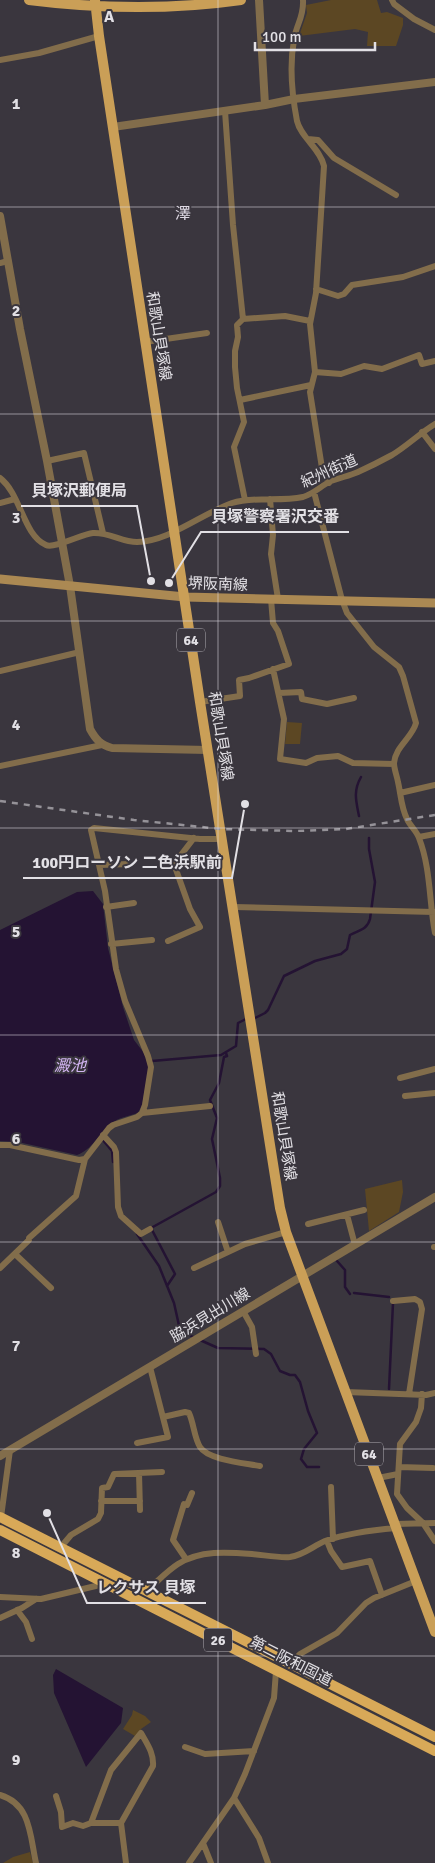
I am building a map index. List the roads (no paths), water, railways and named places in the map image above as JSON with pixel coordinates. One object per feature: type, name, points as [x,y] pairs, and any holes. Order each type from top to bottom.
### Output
[{"type":"highway","name":"第二阪和国道","points":[[0,1517],[435,1737]]},
{"type":"highway","name":"第二阪和国道","points":[[0,1532],[435,1751]]},
{"type":"main road","points":[[29,0],[75,6],[96,3],[108,8],[205,5],[242,0]]},
{"type":"main road","name":"和歌山貝塚線","points":[[96,3],[99,36],[145,342],[200,702],[234,907],[273,1170],[286,1232],[435,1632]]},
{"type":"main road","name":"堺阪南線","points":[[0,579],[185,597],[435,603]]},
{"type":"street","points":[[259,0],[265,105]]},
{"type":"street","points":[[303,0],[303,14],[296,30],[292,54],[292,76],[300,129],[322,158],[324,166],[316,289],[310,321],[315,372],[310,392],[322,468],[329,483]]},
{"type":"street","points":[[392,0],[394,4],[414,19],[435,30]]},
{"type":"street","points":[[0,60],[39,53],[99,36]]},
{"type":"street","points":[[113,127],[294,99],[435,82]]},
{"type":"street","points":[[226,111],[233,225],[243,319]]},
{"type":"street","points":[[308,139],[318,140],[339,162],[396,196]]},
{"type":"street","points":[[0,216],[4,262],[47,460],[70,586],[90,729],[102,745],[112,748],[208,750]]},
{"type":"street","points":[[316,289],[338,296],[344,294],[352,285],[403,277],[435,266]]},
{"type":"street","points":[[245,500],[234,447],[244,422],[234,360],[238,337],[237,326],[243,319],[285,316],[310,321]]},
{"type":"street","points":[[145,342],[206,334]]},
{"type":"street","points":[[315,372],[341,374],[364,366],[382,369],[420,356],[422,364],[435,361]]},
{"type":"street","points":[[240,400],[311,385]]},
{"type":"street","name":"紀州街道","points":[[0,478],[11,490],[29,527],[38,539],[50,547],[91,533],[103,533],[135,542],[174,532],[201,516],[230,504],[245,500],[291,499],[314,492],[329,483],[359,471],[394,453],[435,424]]},
{"type":"street","points":[[422,432],[435,450]]},
{"type":"street","points":[[47,460],[84,453],[103,533]]},
{"type":"street","points":[[314,492],[347,613],[374,647],[399,667],[416,723],[414,729],[396,754],[394,764],[402,807],[407,820],[419,837],[429,876],[435,933]]},
{"type":"street","points":[[0,503],[16,499]]},
{"type":"street","points":[[200,702],[240,696],[239,680],[289,664],[278,631],[273,623],[275,599],[271,554],[273,535],[270,499]]},
{"type":"street","points":[[0,671],[80,652]]},
{"type":"street","points":[[273,670],[284,719],[280,758],[306,762],[317,758],[338,756],[353,763],[394,764]]},
{"type":"street","points":[[278,694],[301,692],[302,699],[328,704],[354,698]]},
{"type":"street","points":[[0,766],[102,745]]},
{"type":"street","points":[[400,793],[435,785]]},
{"type":"street","points":[[0,1268],[29,1238],[76,1196],[85,1159],[103,1135],[114,1125],[137,1117],[142,1113],[145,1106],[151,1068],[120,987],[92,830],[94,828],[222,839]]},
{"type":"street","points":[[419,837],[435,834]]},
{"type":"street","points":[[168,941],[200,927],[190,910],[174,864],[194,838]]},
{"type":"street","points":[[99,865],[130,864]]},
{"type":"street","points":[[106,907],[134,903]]},
{"type":"street","points":[[234,907],[433,912]]},
{"type":"street","points":[[112,944],[152,940]]},
{"type":"street","points":[[400,1078],[435,1069]]},
{"type":"street","points":[[405,1096],[435,1093]]},
{"type":"street","points":[[142,1113],[210,1106]]},
{"type":"street","points":[[103,1135],[116,1152],[118,1206],[121,1216],[141,1234],[150,1229]]},
{"type":"street","points":[[0,1145],[10,1145],[79,1160],[85,1159]]},
{"type":"street","name":"脇浜見出川線","points":[[0,1456],[435,1197]]},
{"type":"street","points":[[308,1224],[364,1210]]},
{"type":"street","points":[[347,1215],[355,1245]]},
{"type":"street","points":[[218,1222],[228,1252]]},
{"type":"street","points":[[194,1268],[245,1244],[286,1232]]},
{"type":"street","points":[[15,1254],[50,1288]]},
{"type":"street","points":[[393,1301],[415,1299],[420,1302],[422,1309],[409,1394]]},
{"type":"street","points":[[243,1311],[252,1326],[256,1354]]},
{"type":"street","points":[[137,1443],[168,1437],[150,1367]]},
{"type":"street","points":[[346,1392],[435,1393]]},
{"type":"street","points":[[422,1394],[421,1408],[416,1422],[400,1444],[397,1494],[407,1508],[423,1523],[435,1541]]},
{"type":"street","points":[[163,1417],[189,1413],[196,1438],[201,1448],[208,1455],[260,1466]]},
{"type":"street","points":[[0,1517],[10,1450]]},
{"type":"street","points":[[378,1478],[398,1471],[433,1468]]},
{"type":"street","points":[[60,1548],[71,1535],[98,1518],[101,1513],[102,1488],[108,1487],[114,1474],[162,1472]]},
{"type":"street","points":[[140,1473],[140,1510]]},
{"type":"street","points":[[330,1487],[330,1540],[332,1551],[342,1566],[370,1560],[382,1595]]},
{"type":"street","points":[[186,1560],[174,1540],[184,1504],[187,1505],[192,1492]]},
{"type":"street","points":[[101,1501],[140,1501]]},
{"type":"street","points":[[146,1591],[177,1565],[186,1560],[217,1552],[289,1557],[301,1554],[330,1540],[395,1526],[435,1523]]},
{"type":"street","points":[[290,1664],[300,1654],[337,1633],[366,1603],[416,1581]]},
{"type":"street","points":[[2,1598],[37,1599],[105,1584]]},
{"type":"street","points":[[0,1618],[37,1599]]},
{"type":"street","points":[[18,1610],[26,1622],[32,1639]]},
{"type":"street","points":[[189,1863],[234,1798],[274,1698],[276,1671]]},
{"type":"street","points":[[91,1823],[111,1770],[141,1733],[154,1759],[153,1766],[120,1823],[126,1863]]},
{"type":"street","points":[[185,1746],[206,1754],[254,1751]]},
{"type":"street","points":[[0,1795],[16,1803],[23,1810],[36,1863]]},
{"type":"street","points":[[56,1796],[61,1812],[62,1827],[73,1823],[83,1826],[91,1823],[120,1823]]},
{"type":"street","points":[[234,1798],[259,1838],[268,1863]]},
{"type":"street","points":[[203,1843],[212,1863]]},
{"type":"water","name":"澱池","points":[[93,891],[103,904],[108,948],[123,1007],[134,1040],[144,1053],[149,1068],[142,1105],[138,1113],[112,1123],[87,1149],[77,1155],[18,1142],[0,1141],[0,930],[77,892]]},
{"type":"water","points":[[56,1669],[123,1708],[121,1723],[86,1767],[54,1693],[53,1675]]},
{"type":"waterway","points":[[359,816],[356,792],[361,777]]},
{"type":"waterway","points":[[255,1018],[268,1010],[284,976],[315,961],[341,954],[347,949],[350,935],[369,923],[375,882],[369,838]]},
{"type":"waterway","points":[[152,1061],[221,1055],[236,1046],[238,1023],[246,1019]]},
{"type":"waterway","points":[[167,1286],[175,1274],[151,1228],[216,1192],[220,1186],[212,1139],[217,1118],[210,1100],[219,1083],[224,1057],[227,1056],[226,1053]]},
{"type":"waterway","points":[[102,1139],[112,1151],[113,1162]]},
{"type":"waterway","points":[[137,1234],[159,1266],[174,1303],[180,1330],[195,1338]]},
{"type":"waterway","points":[[337,1261],[345,1270],[345,1287],[350,1294]]},
{"type":"waterway","points":[[354,1293],[389,1297]]},
{"type":"waterway","points":[[389,1389],[393,1303]]},
{"type":"waterway","points":[[200,1340],[218,1348],[264,1349],[271,1354],[280,1371],[295,1375],[300,1382],[308,1411],[317,1433],[304,1449],[301,1459],[307,1467],[319,1467]]},
{"type":"railway","points":[[0,801],[134,820],[221,829],[295,831],[346,829],[435,815]]},
{"type":"place","name":"貝塚沢郵便局","points":[[151,581]]},
{"type":"place","name":"貝塚警察署沢交番","points":[[169,583]]},
{"type":"place","name":"100円ローソン 二色浜駅前","points":[[245,804]]},
{"type":"place","name":"レクサス 貝塚","points":[[47,1513]]},
{"type":"district","name":"澤","points":[[183,214]]}]
